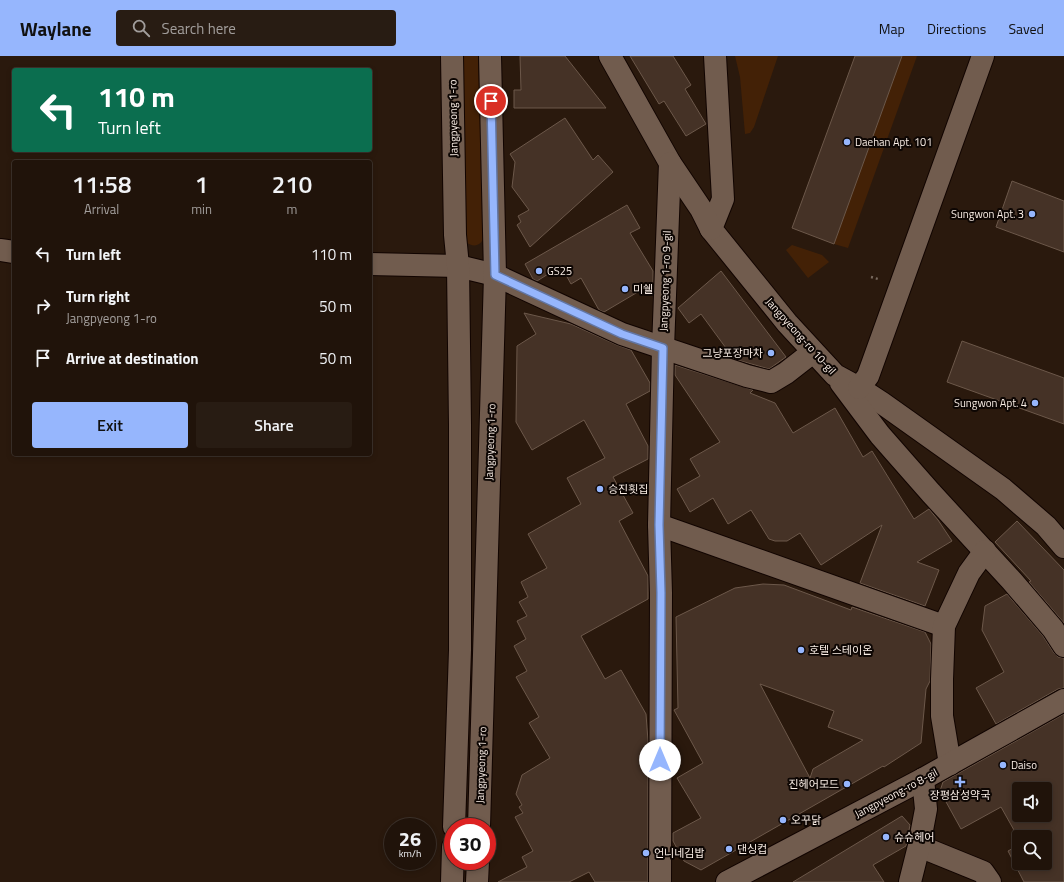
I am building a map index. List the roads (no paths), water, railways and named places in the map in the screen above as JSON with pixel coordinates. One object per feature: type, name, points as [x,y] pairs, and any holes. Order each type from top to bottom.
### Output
[{"type":"street","name":"Jangpyeong 1-ro","points":[[452,56],[455,235],[458,266],[460,650],[454,818]]},
{"type":"street","name":"Jangpyeong 1-ro","points":[[479,818],[495,275],[490,56]]},
{"type":"street","points":[[610,56],[670,163]]},
{"type":"street","points":[[711,229],[723,198],[715,56]]},
{"type":"street","points":[[859,388],[868,376],[983,56]]},
{"type":"street","name":"Jangpyeong-ro 10-gil","points":[[670,163],[701,209],[711,229],[787,322],[835,375],[859,388],[1003,489],[1046,526],[1064,547]]},
{"type":"street","name":"Jangpyeong 1-ro 9-gil","points":[[660,882],[661,593],[659,525],[663,348],[670,163]]},
{"type":"street","points":[[0,250],[12,252]]},
{"type":"street","points":[[372,264],[458,266],[495,275],[622,334],[747,376],[771,382],[786,373],[813,352]]},
{"type":"street","points":[[835,375],[880,434],[1053,629],[1064,646]]},
{"type":"street","points":[[659,525],[944,626]]},
{"type":"street","points":[[950,764],[942,716],[944,626],[969,574],[984,551]]},
{"type":"street","name":"Jangpyeong-ro 8-gil","points":[[727,882],[923,779],[1064,700]]},
{"type":"street","points":[[910,882],[926,809],[923,779]]},
{"type":"street","points":[[919,846],[983,872],[990,882]]},
{"type":"street","points":[[452,870],[452,882]]},
{"type":"street","points":[[477,882],[478,870]]},
{"type":"place","name":"Daehan Apt. 101","points":[[847,142]]},
{"type":"place","name":"Sungwon Apt. 3","points":[[1032,214]]},
{"type":"place","name":"GS25","points":[[539,271]]},
{"type":"place","name":"미쉘","points":[[625,289]]},
{"type":"place","name":"그냥포장마차","points":[[771,353]]},
{"type":"place","name":"Sungwon Apt. 4","points":[[1035,403]]},
{"type":"place","name":"승진횟집","points":[[600,489]]},
{"type":"place","name":"호텔 스테이온","points":[[801,650]]},
{"type":"place","name":"Daiso","points":[[1003,765]]},
{"type":"place","name":"장평삼성약국","points":[[960,782]]},
{"type":"place","name":"진헤어모드","points":[[847,784]]},
{"type":"place","name":"오꾸닭","points":[[783,820]]},
{"type":"place","name":"슈슈헤어","points":[[886,837]]},
{"type":"place","name":"댄싱컵","points":[[729,849]]},
{"type":"place","name":"언니네김밥","points":[[646,853]]}]
